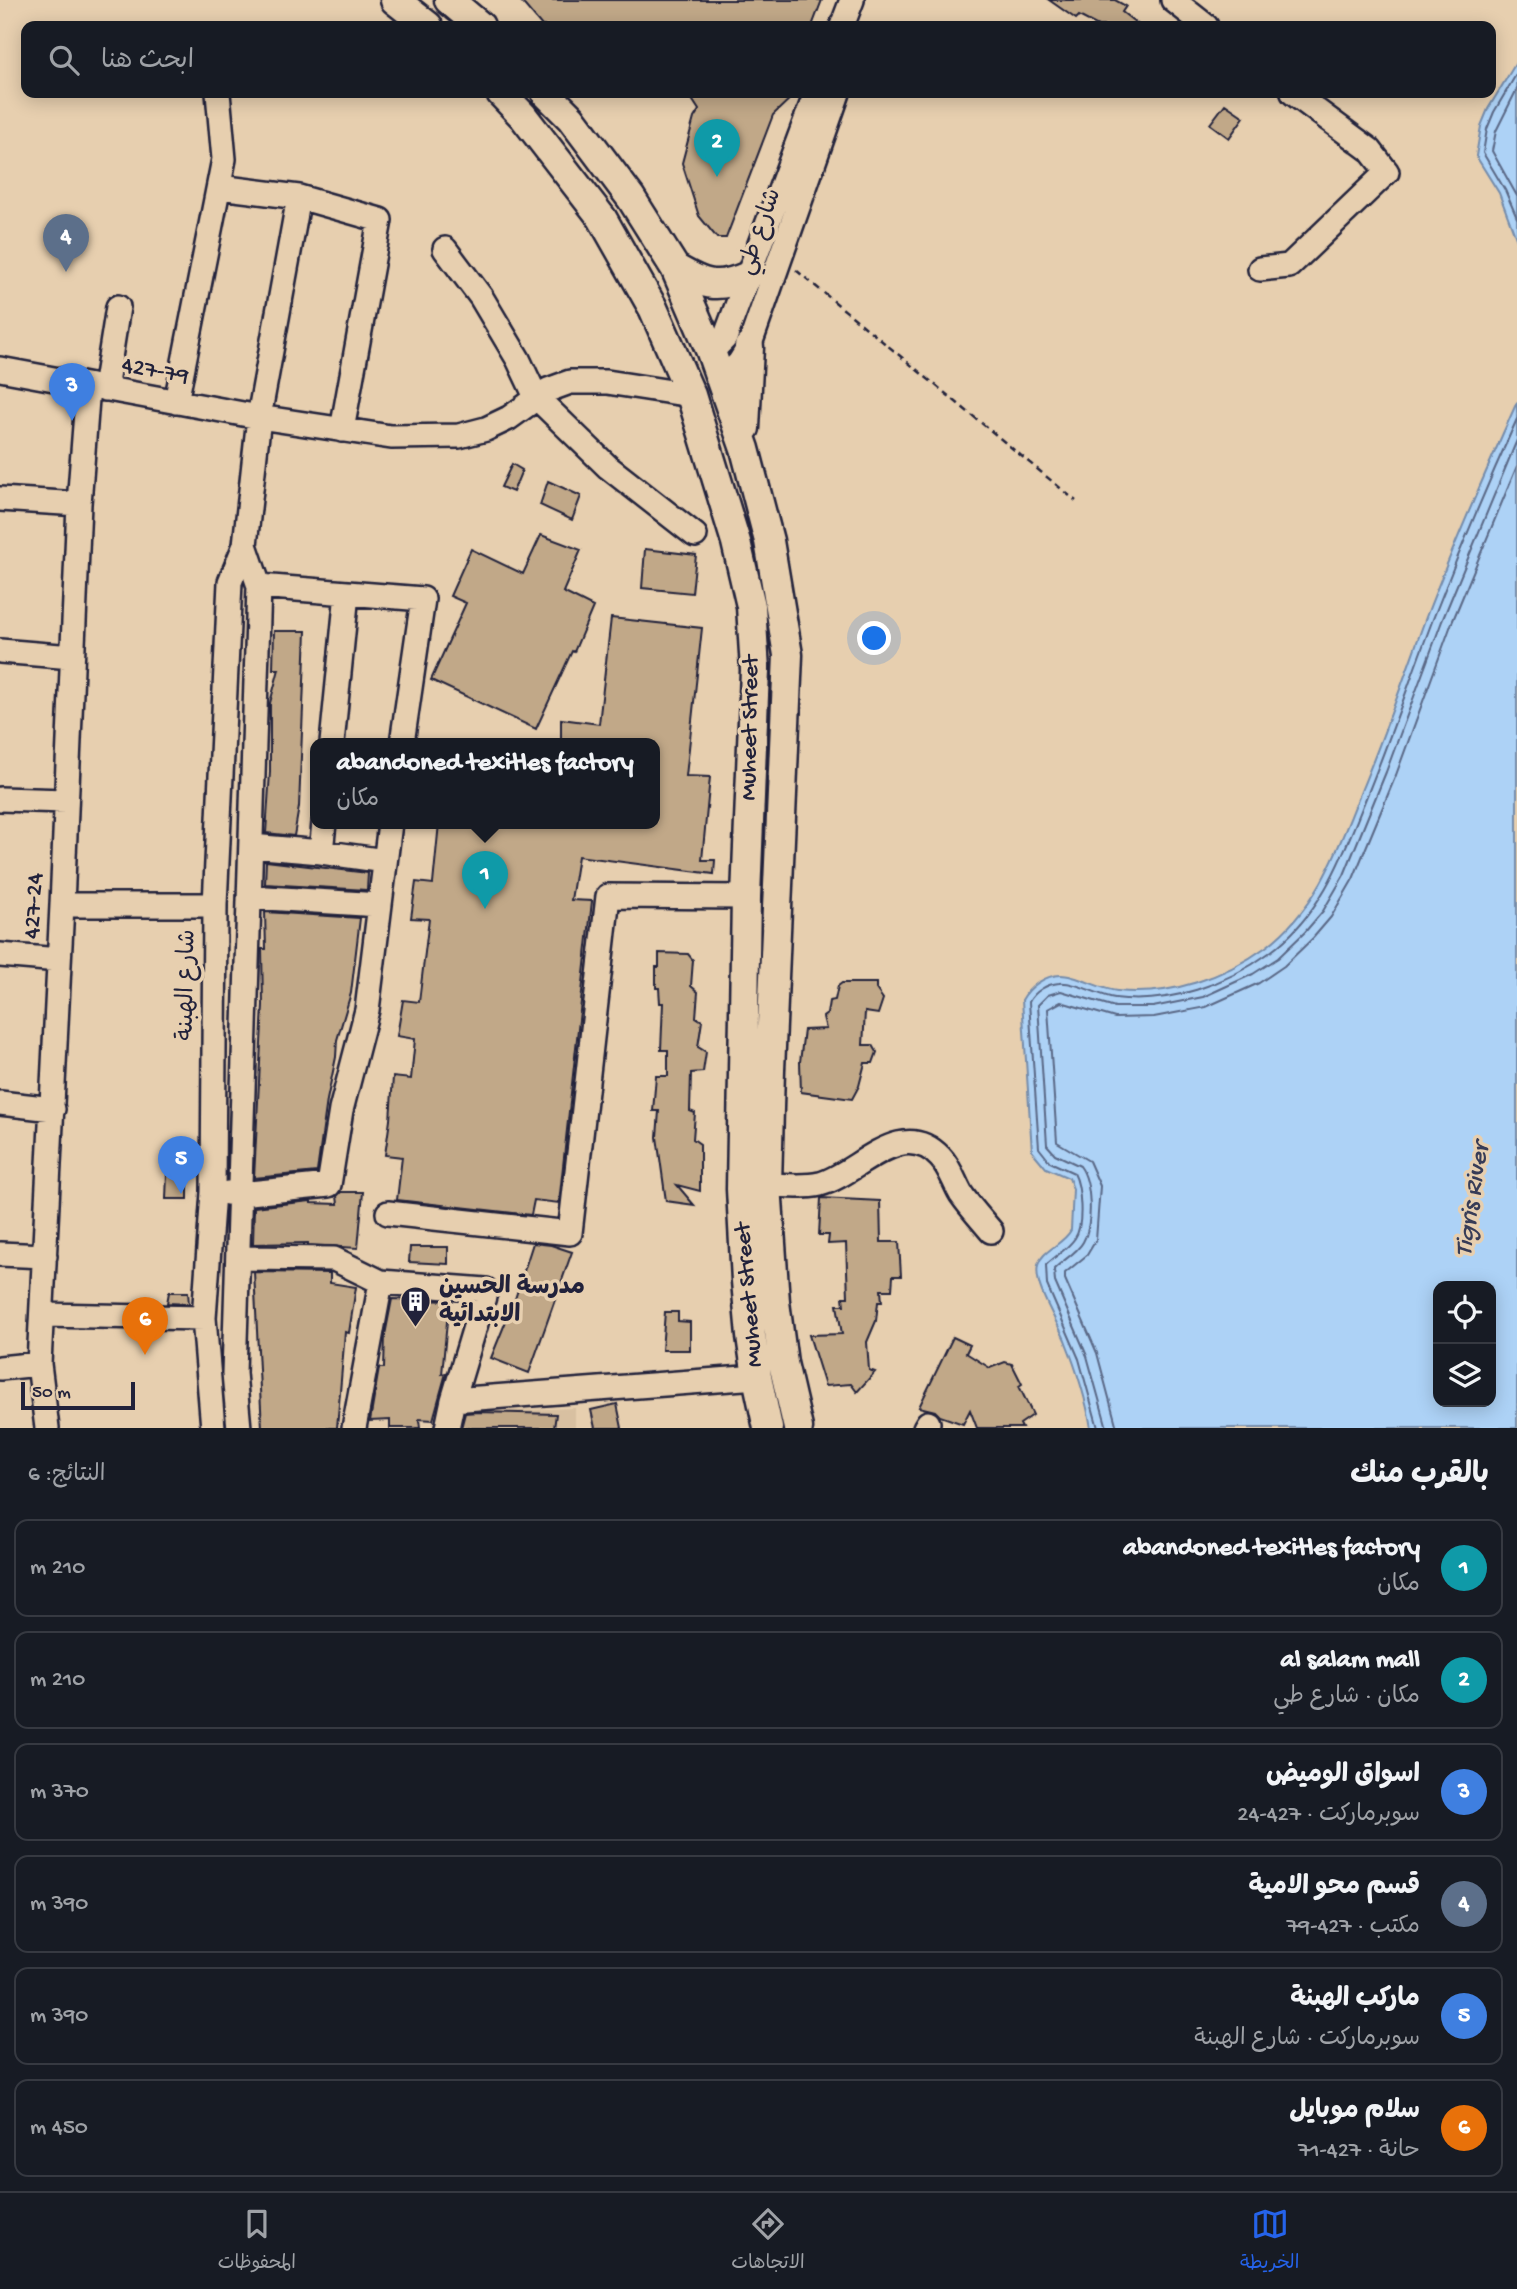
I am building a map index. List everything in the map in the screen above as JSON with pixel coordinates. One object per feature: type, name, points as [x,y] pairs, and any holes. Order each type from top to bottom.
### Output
[{"type":"main road","points":[[394,0],[421,21]]},
{"type":"main road","points":[[449,0],[474,21]]},
{"type":"main road","name":"Muheet Street","points":[[505,98],[562,164],[603,218],[653,308],[671,347],[706,378],[745,449],[769,541],[788,655],[769,1070],[767,1185],[780,1339],[798,1428]]},
{"type":"main road","name":"Muheet Street","points":[[551,98],[571,118],[631,198],[675,268],[706,378],[736,542],[751,606],[755,670],[746,897],[741,1189],[746,1281],[757,1377],[768,1428]]},
{"type":"main road","points":[[675,268],[695,280],[713,285],[729,285],[748,276]]},
{"type":"main road","points":[[671,347],[688,346],[697,341],[706,378]]},
{"type":"main road","points":[[745,449],[749,347]]},
{"type":"street","points":[[844,21],[852,0]]},
{"type":"street","points":[[860,21],[866,0]]},
{"type":"street","points":[[1173,0],[1200,21]]},
{"type":"street","points":[[176,402],[224,159],[218,98]]},
{"type":"street","name":"شارع طي","points":[[706,378],[725,338],[814,98]]},
{"type":"street","name":"شارع طي","points":[[706,378],[739,363],[749,347],[836,98]]},
{"type":"street","points":[[1260,269],[1289,266],[1387,172],[1370,150],[1300,98]]},
{"type":"street","points":[[219,187],[299,197],[380,220],[342,430]]},
{"type":"street","name":"شارع الهبنة","points":[[212,1428],[204,1318],[213,1192],[215,905],[230,582],[245,545],[259,417],[299,197]]},
{"type":"street","points":[[444,249],[481,297],[518,359],[536,397],[608,467],[695,535]]},
{"type":"street","name":"427-24","points":[[47,1428],[39,1364],[53,1109],[79,504],[96,388],[118,307]]},
{"type":"street","name":"427-79","points":[[0,369],[259,417],[391,437],[459,436],[486,429],[509,418],[536,397],[559,384],[706,378]]},
{"type":"street","points":[[0,499],[79,504]]},
{"type":"street","name":"شارع الهبنة","points":[[239,1428],[234,1373],[259,586],[245,545]]},
{"type":"street","points":[[259,586],[423,599],[403,738]]},
{"type":"street","points":[[332,738],[347,593]]},
{"type":"street","points":[[0,651],[72,657]]},
{"type":"street","points":[[0,799],[66,801]]},
{"type":"street","points":[[321,852],[323,829]]},
{"type":"street","points":[[213,1192],[240,1194],[329,1185],[341,1110],[367,1010],[389,829]]},
{"type":"street","points":[[251,846],[385,861]]},
{"type":"street","points":[[388,1213],[570,1234],[608,896],[746,897]]},
{"type":"street","points":[[250,897],[380,905]]},
{"type":"street","points":[[62,905],[215,905]]},
{"type":"street","points":[[0,955],[59,960]]},
{"type":"street","points":[[0,1103],[53,1109]]},
{"type":"street","points":[[767,1185],[820,1184],[891,1145],[905,1142],[918,1144],[941,1157],[967,1202],[991,1231]]},
{"type":"street","points":[[0,1254],[45,1256]]},
{"type":"street","points":[[238,1258],[334,1259],[382,1282],[486,1290],[447,1428]]},
{"type":"street","points":[[354,1428],[382,1282]]},
{"type":"street","points":[[42,1315],[204,1318]]},
{"type":"street","points":[[0,1368],[39,1364]]},
{"type":"street","points":[[453,1400],[757,1377]]},
{"type":"path","points":[[780,257],[1076,501]]},
{"type":"shaded area","points":[[575,1408],[575,1428],[457,1428],[462,1412]]},
{"type":"water","points":[[1517,61],[1517,241],[1499,193],[1476,156],[1481,126]]},
{"type":"water","name":"Tigris River","points":[[1517,402],[1517,1428],[1091,1428],[1073,1361],[1042,1293],[1037,1273],[1040,1260],[1071,1230],[1073,1189],[1069,1178],[1046,1168],[1032,1151],[1022,1000],[1038,983],[1061,975],[1117,991],[1156,991],[1196,982],[1215,976],[1250,958],[1266,947],[1300,914],[1335,856],[1470,509]]},
{"type":"building","points":[[520,0],[822,0],[814,21],[538,21]]},
{"type":"building","points":[[1049,0],[1115,0],[1126,6],[1122,12],[1134,21],[1088,21],[1079,16],[1076,19]]},
{"type":"building","points":[[691,98],[791,98],[773,115],[726,238],[717,238],[699,216],[682,163],[694,118],[699,110]]},
{"type":"building","points":[[1225,104],[1244,117],[1229,138],[1210,124]]},
{"type":"building","points":[[512,464],[522,470],[513,492],[501,487]]},
{"type":"building","points":[[548,481],[581,496],[572,520],[540,505]]},
{"type":"building","points":[[541,535],[581,550],[563,592],[593,607],[536,729],[431,680],[466,603],[450,596],[471,549],[523,574]]},
{"type":"building","points":[[645,549],[696,555],[692,593],[642,588]]},
{"type":"building","points":[[611,618],[702,628],[686,776],[710,777],[702,860],[715,860],[714,874],[578,856],[571,900],[592,901],[559,1203],[534,1200],[531,1215],[397,1200],[402,1157],[385,1155],[393,1077],[411,1079],[415,1039],[397,1036],[403,1000],[419,1002],[429,919],[411,918],[416,882],[433,884],[438,829],[660,829],[660,738],[561,738],[561,719],[599,724]]},
{"type":"building","points":[[274,631],[306,631],[299,807],[294,836],[266,833],[270,772],[270,703],[279,669],[273,669]]},
{"type":"building","points":[[266,861],[368,873],[367,890],[265,884]]},
{"type":"building","points":[[265,912],[360,918],[351,993],[337,1040],[317,1172],[254,1178],[263,1005],[262,949],[266,949]]},
{"type":"building","points":[[659,953],[688,954],[693,960],[691,986],[698,992],[696,1017],[702,1021],[698,1047],[706,1052],[703,1072],[691,1073],[690,1111],[695,1113],[693,1139],[700,1144],[700,1191],[677,1185],[694,1205],[666,1201],[657,1137],[659,1111],[653,1111],[656,1076],[668,1076],[668,1050],[661,1050],[663,1003],[660,1003],[659,988],[656,988]]},
{"type":"building","points":[[842,983],[876,983],[876,989],[883,999],[878,1014],[865,1012],[863,1045],[873,1045],[877,1052],[873,1063],[865,1063],[859,1086],[852,1099],[801,1092],[800,1062],[804,1030],[826,1029],[823,1017],[827,1014],[829,1001],[835,1000],[838,986]]},
{"type":"building","points":[[167,1174],[188,1176],[188,1199],[166,1199]]},
{"type":"building","points":[[341,1192],[363,1192],[358,1248],[308,1243],[253,1244],[254,1207],[311,1201],[338,1204],[337,1196]]},
{"type":"building","points":[[821,1198],[880,1201],[881,1242],[899,1242],[901,1276],[893,1276],[892,1290],[881,1290],[882,1302],[878,1302],[876,1321],[867,1342],[869,1370],[875,1372],[857,1392],[851,1384],[825,1386],[809,1335],[842,1334],[837,1305],[844,1305],[843,1297],[848,1297],[846,1243],[828,1244],[829,1235],[819,1235]]},
{"type":"building","points":[[533,1243],[572,1252],[529,1373],[491,1358],[515,1299]]},
{"type":"building","points":[[410,1247],[448,1247],[448,1264],[409,1262]]},
{"type":"building","points":[[254,1272],[330,1273],[330,1283],[356,1287],[349,1333],[345,1332],[337,1428],[262,1428]]},
{"type":"building","points":[[169,1292],[188,1292],[189,1304],[167,1303]]},
{"type":"building","points":[[392,1299],[449,1301],[442,1374],[446,1373],[433,1420],[419,1419],[420,1428],[390,1428],[390,1420],[370,1421],[379,1368],[384,1368],[385,1335]]},
{"type":"building","points":[[665,1312],[678,1312],[678,1321],[690,1322],[690,1350],[662,1350]]},
{"type":"building","points":[[953,1337],[970,1345],[966,1353],[990,1368],[1005,1362],[1012,1364],[1033,1415],[1020,1424],[1022,1428],[977,1428],[970,1410],[963,1424],[919,1407]]},
{"type":"building","points":[[617,1404],[622,1428],[595,1428],[591,1410]]},
{"type":"building","points":[[465,1413],[556,1414],[554,1428],[461,1428]]},
{"type":"place","name":"al salam mall","points":[[717,177]]},
{"type":"place","name":"قسم محو الامية","points":[[66,272]]},
{"type":"place","name":"اسواق الوميض","points":[[72,421]]},
{"type":"place","name":"abandoned texitles factory","points":[[485,909]]},
{"type":"place","name":"ماركب الهبنة","points":[[181,1194]]},
{"type":"place","name":"مدرسة الحسين الابتدائية","points":[[416,1329]]},
{"type":"place","name":"سلام موبايل","points":[[145,1355]]}]
